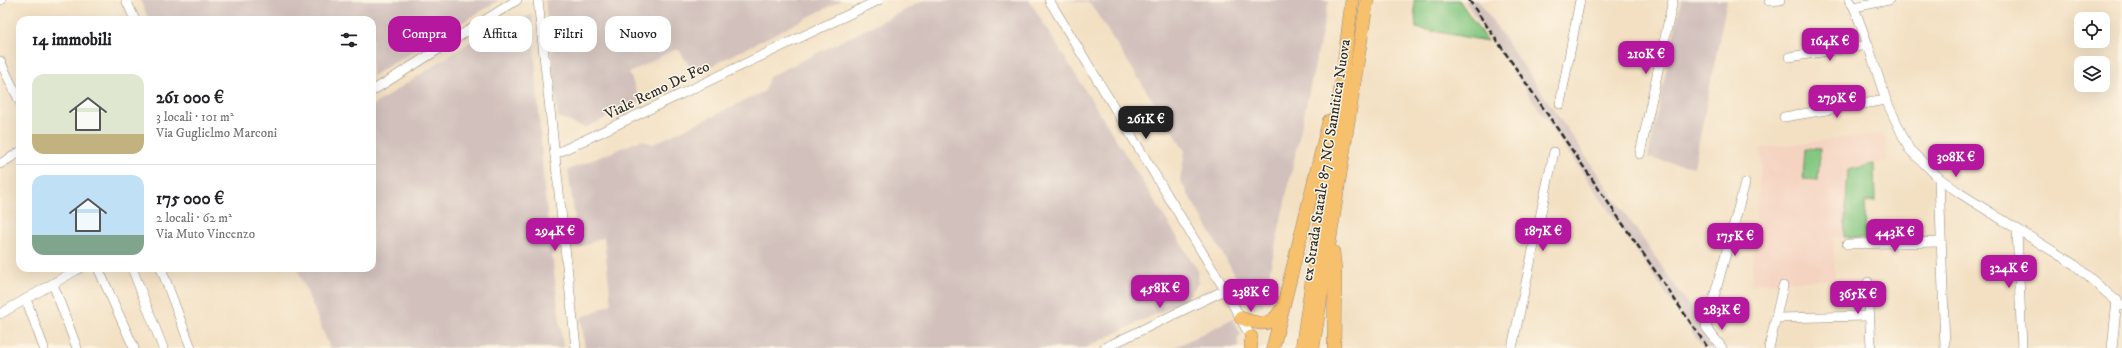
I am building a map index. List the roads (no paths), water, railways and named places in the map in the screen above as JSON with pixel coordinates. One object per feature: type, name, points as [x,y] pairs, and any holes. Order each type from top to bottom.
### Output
[{"type":"highway","name":"ex Strada Statale 87 NC Sannitica Nuova","points":[[1302,348],[1343,74],[1352,0]]},
{"type":"highway","name":"ex Strada Statale 87 NC Sannitica Nuova","points":[[1313,348],[1367,0]]},
{"type":"highway","points":[[1273,348],[1328,122],[1343,74]]},
{"type":"highway","points":[[1331,235],[1335,270],[1334,348]]},
{"type":"highway","points":[[1241,318],[1254,323],[1270,322],[1277,317],[1283,305]]},
{"type":"street","points":[[126,0],[133,16]]},
{"type":"street","points":[[376,88],[517,0]]},
{"type":"street","points":[[538,0],[576,348]]},
{"type":"street","name":"Viale Remo De Feo","points":[[555,154],[879,0]]},
{"type":"street","points":[[1049,0],[1225,290],[1241,318],[1252,344]]},
{"type":"street","points":[[1560,104],[1580,0]]},
{"type":"street","points":[[1640,154],[1672,0]]},
{"type":"street","points":[[1769,1],[1780,0]]},
{"type":"street","points":[[1889,0],[1851,4],[1868,45],[1886,100],[1909,149],[1939,178],[2075,265],[2119,303],[2112,348]]},
{"type":"street","points":[[1789,57],[1868,45]]},
{"type":"street","points":[[0,61],[16,94]]},
{"type":"street","points":[[1784,117],[1886,100]]},
{"type":"street","points":[[1512,348],[1554,152]]},
{"type":"street","points":[[0,164],[16,154]]},
{"type":"street","points":[[1939,178],[1945,348]]},
{"type":"street","points":[[1722,348],[1706,327],[1745,182]]},
{"type":"street","points":[[2017,229],[2022,348]]},
{"type":"street","points":[[1847,244],[1941,242]]},
{"type":"street","points":[[0,314],[73,272]]},
{"type":"street","points":[[100,272],[134,348]]},
{"type":"street","points":[[134,272],[162,348]]},
{"type":"street","points":[[162,272],[191,348]]},
{"type":"street","points":[[1868,282],[1871,348]]},
{"type":"street","points":[[53,284],[77,348]]},
{"type":"street","points":[[1769,348],[1783,286]]},
{"type":"street","points":[[1104,348],[1225,290]]},
{"type":"street","points":[[26,299],[44,348]]},
{"type":"street","points":[[1776,318],[1869,316]]},
{"type":"railway","points":[[1469,0],[1708,348]]}]
